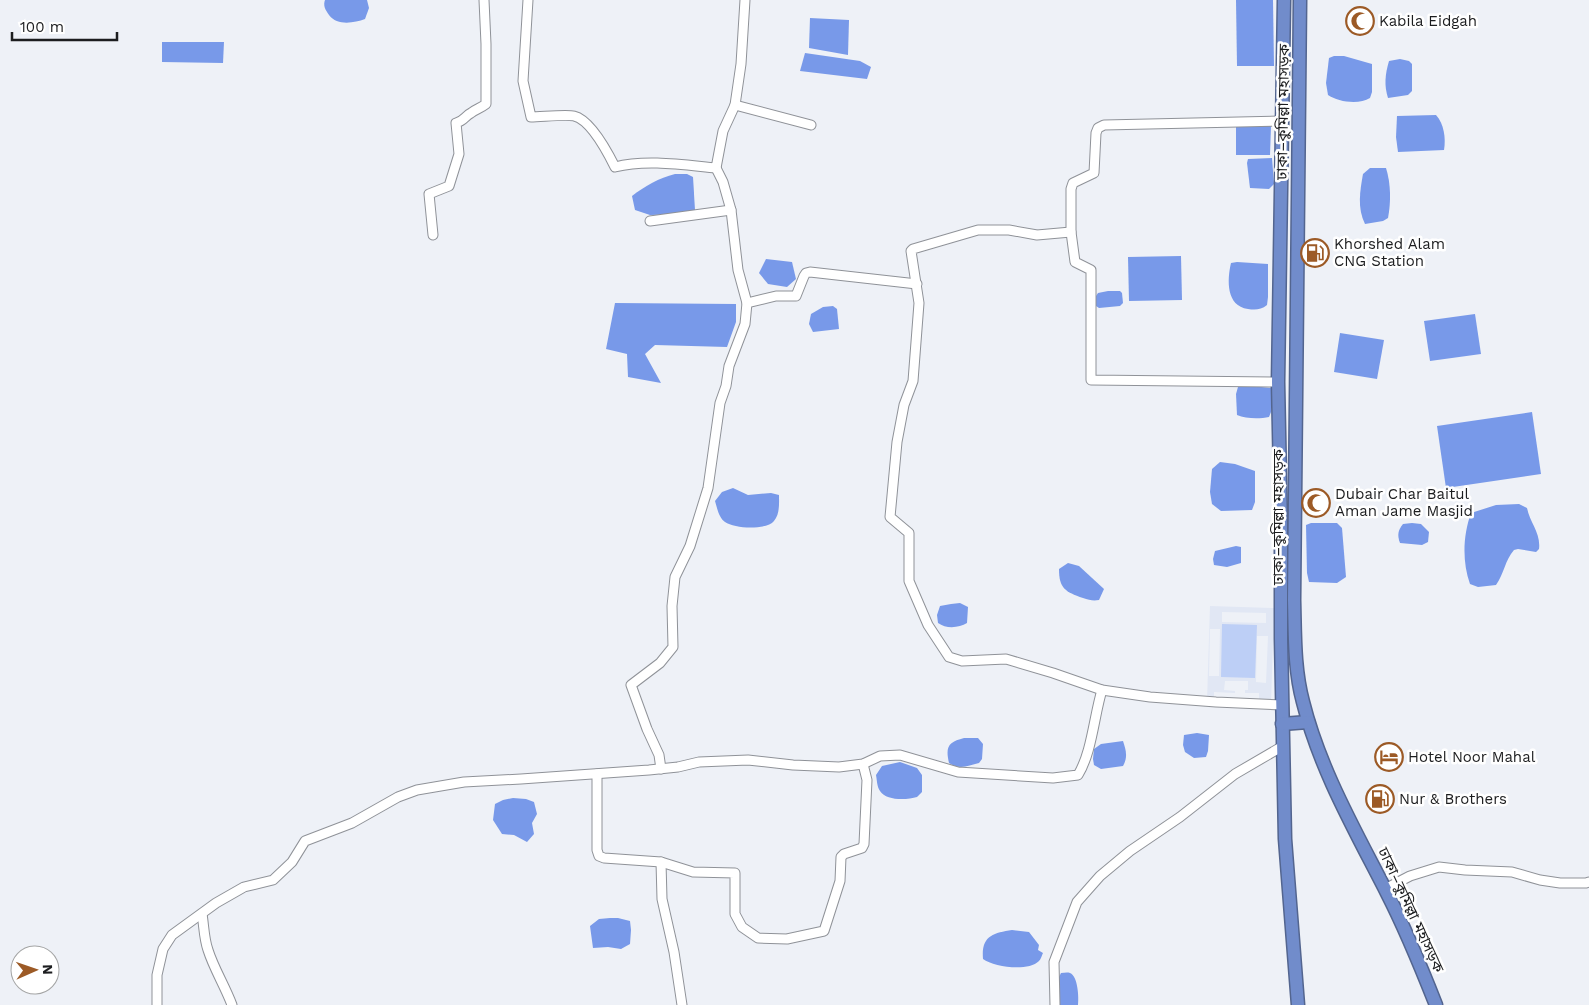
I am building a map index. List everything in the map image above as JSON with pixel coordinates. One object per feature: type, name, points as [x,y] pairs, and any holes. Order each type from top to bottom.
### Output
[{"type":"highway","name":"ঢাকা–কুমিল্লা মহাসড়ক","points":[[1284,0],[1278,382],[1282,724],[1285,840],[1298,1005]]},
{"type":"highway","name":"ঢাকা–কুমিল্লা মহাসড়ক","points":[[1300,0],[1295,651],[1302,701],[1318,751],[1335,790],[1410,940],[1436,1005]]},
{"type":"highway","points":[[1282,705],[1302,701]]},
{"type":"highway","points":[[1282,724],[1308,722]]},
{"type":"street","points":[[433,235],[429,194],[449,186],[459,154],[456,123],[463,121],[468,114],[482,108],[486,104],[484,0]]},
{"type":"street","points":[[528,0],[523,80],[531,117],[574,116],[585,121],[606,149],[615,168],[626,164],[677,164],[716,168]]},
{"type":"street","points":[[661,769],[659,755],[631,686],[660,663],[673,647],[672,606],[675,577],[690,546],[708,488],[720,404],[726,386],[729,366],[745,324],[747,303],[738,270],[731,210],[723,182],[716,168],[724,131],[735,105],[741,64],[746,0]]},
{"type":"street","points":[[735,105],[811,125]]},
{"type":"street","points":[[1278,382],[1090,380],[1091,270],[1075,262],[1070,232],[1071,186],[1073,183],[1094,173],[1098,128],[1104,124],[1281,121]]},
{"type":"street","points":[[650,221],[731,210]]},
{"type":"street","points":[[1070,232],[1037,235],[1009,230],[978,230],[913,249],[911,253],[919,303],[913,381],[904,405],[897,442],[890,517],[909,534],[909,580],[928,625],[949,657],[962,661],[1006,660],[1053,673],[1102,690],[1150,697],[1282,705]]},
{"type":"street","points":[[747,303],[776,296],[796,296],[804,276],[810,272],[917,284]]},
{"type":"street","points":[[157,1005],[157,974],[164,949],[172,935],[216,903],[244,888],[273,880],[292,862],[305,841],[352,823],[398,797],[417,790],[464,782],[661,769],[699,762],[748,760],[830,767],[863,764],[880,756],[900,755],[958,772],[1053,778],[1078,775],[1082,769],[1093,731],[1096,708],[1102,690]]},
{"type":"street","points":[[1055,1005],[1054,962],[1077,902],[1100,876],[1130,851],[1180,818],[1235,774],[1283,746]]},
{"type":"street","points":[[597,774],[597,850],[599,856],[604,858],[661,862],[693,872],[735,873],[735,914],[742,927],[758,938],[787,939],[824,931],[840,881],[841,857],[844,854],[862,848],[864,844],[867,780],[863,764]]},
{"type":"street","points":[[661,862],[662,899],[674,952],[682,1005]]},
{"type":"street","points":[[1385,889],[1410,876],[1439,867],[1512,872],[1540,880],[1560,883],[1586,884],[1589,882]]},
{"type":"street","points":[[202,914],[207,947],[232,1005]]},
{"type":"shaded area","points":[[1210,606],[1274,608],[1271,703],[1207,701]],"holes":[[[1222,612],[1266,613],[1266,623],[1222,622]],[[1210,629],[1220,629],[1219,676],[1209,676]],[[1257,636],[1268,636],[1266,683],[1256,682]],[[1225,681],[1248,681],[1248,690],[1245,690],[1245,693],[1259,693],[1259,701],[1214,701],[1214,692],[1235,693],[1235,691],[1224,690]]]},
{"type":"shaded area","points":[[1222,624],[1257,625],[1255,678],[1221,677]]},
{"type":"water","points":[[325,0],[367,0],[369,8],[365,19],[356,22],[341,22],[336,21],[329,15],[325,8]]},
{"type":"water","points":[[1236,0],[1273,0],[1274,66],[1237,66]]},
{"type":"water","points":[[810,18],[849,20],[848,55],[809,48]]},
{"type":"water","points":[[162,42],[224,42],[223,63],[162,62]]},
{"type":"water","points":[[805,53],[860,61],[871,67],[867,79],[800,71]]},
{"type":"water","points":[[1344,56],[1372,64],[1372,92],[1370,98],[1349,102],[1328,95],[1326,83],[1329,58]]},
{"type":"water","points":[[1400,59],[1409,61],[1412,64],[1412,91],[1408,95],[1388,98],[1386,80],[1389,61]]},
{"type":"water","points":[[1436,115],[1444,131],[1444,150],[1398,152],[1396,137],[1397,116]]},
{"type":"water","points":[[1236,125],[1271,126],[1270,155],[1236,155]]},
{"type":"water","points":[[1272,158],[1274,184],[1269,189],[1250,188],[1248,159]]},
{"type":"water","points":[[1370,168],[1386,168],[1390,187],[1390,206],[1388,218],[1383,221],[1365,224],[1360,206],[1360,193],[1363,174]]},
{"type":"water","points":[[675,174],[687,174],[693,177],[695,210],[687,214],[650,215],[635,210],[632,196],[652,183]]},
{"type":"water","points":[[1181,256],[1182,300],[1129,301],[1128,257]]},
{"type":"water","points":[[766,259],[792,262],[796,279],[787,287],[768,284],[759,273]]},
{"type":"water","points":[[1231,263],[1268,264],[1268,297],[1265,307],[1248,309],[1241,307],[1232,298],[1229,277]]},
{"type":"water","points":[[1120,291],[1123,303],[1120,306],[1099,308],[1096,306],[1096,296],[1098,293]]},
{"type":"water","points":[[615,303],[736,304],[736,322],[727,347],[655,345],[645,354],[661,383],[628,377],[627,354],[606,349]]},
{"type":"water","points":[[833,306],[837,309],[839,329],[813,332],[809,324],[811,314],[823,307]]},
{"type":"water","points":[[1475,314],[1481,354],[1430,361],[1424,321]]},
{"type":"water","points":[[1340,333],[1384,340],[1377,379],[1334,372]]},
{"type":"water","points":[[1242,385],[1271,388],[1271,412],[1269,417],[1253,418],[1237,415],[1236,394],[1238,387]]},
{"type":"water","points":[[1532,412],[1541,474],[1446,488],[1437,426]]},
{"type":"water","points":[[1220,462],[1235,464],[1255,471],[1255,502],[1252,510],[1221,511],[1212,504],[1210,492],[1212,469]]},
{"type":"water","points":[[733,488],[748,495],[771,493],[779,495],[778,512],[774,521],[765,526],[758,527],[736,526],[725,522],[720,515],[715,501],[722,492]]},
{"type":"water","points":[[1519,504],[1527,508],[1537,533],[1539,549],[1536,552],[1514,550],[1496,585],[1478,587],[1470,584],[1467,576],[1464,548],[1466,530],[1471,513],[1496,505]]},
{"type":"water","points":[[1311,523],[1337,523],[1342,528],[1346,577],[1337,583],[1309,582],[1307,573],[1306,525]]},
{"type":"water","points":[[1403,524],[1421,524],[1429,532],[1428,542],[1422,545],[1400,543],[1398,533],[1400,528]]},
{"type":"water","points":[[1236,546],[1241,547],[1241,563],[1227,567],[1214,565],[1215,551]]},
{"type":"water","points":[[1068,563],[1079,566],[1104,589],[1099,600],[1083,598],[1072,594],[1064,588],[1060,581],[1059,569]]},
{"type":"water","points":[[960,603],[968,607],[967,623],[952,627],[938,623],[937,615],[940,606]]},
{"type":"water","points":[[1197,733],[1209,735],[1206,757],[1194,758],[1185,752],[1183,745],[1184,735]]},
{"type":"water","points":[[964,738],[978,738],[983,744],[982,759],[979,763],[960,767],[949,763],[948,749],[952,743]]},
{"type":"water","points":[[1123,741],[1126,760],[1123,766],[1101,769],[1094,765],[1094,749],[1101,744]]},
{"type":"water","points":[[900,762],[917,768],[922,775],[922,792],[917,797],[902,799],[887,797],[879,789],[876,775],[882,766]]},
{"type":"water","points":[[513,798],[534,802],[537,814],[532,823],[534,834],[527,842],[514,835],[502,834],[493,820],[495,804]]},
{"type":"water","points":[[610,918],[630,921],[630,944],[621,949],[608,947],[593,948],[590,926],[599,919]]},
{"type":"water","points":[[1012,930],[1029,932],[1039,945],[1038,950],[1043,953],[1039,961],[1027,966],[1011,967],[988,962],[983,959],[984,945],[990,937],[994,934]]},
{"type":"water","points":[[1061,973],[1070,973],[1075,978],[1078,1005],[1059,1005],[1059,977]]},
{"type":"place","name":"Kabila Eidgah","points":[[1360,21]]},
{"type":"place","name":"Khorshed Alam CNG Station","points":[[1315,253]]},
{"type":"place","name":"Dubair Char Baitul Aman Jame Masjid","points":[[1316,503]]},
{"type":"place","name":"Hotel Noor Mahal","points":[[1389,757]]},
{"type":"place","name":"Nur & Brothers","points":[[1380,799]]}]
